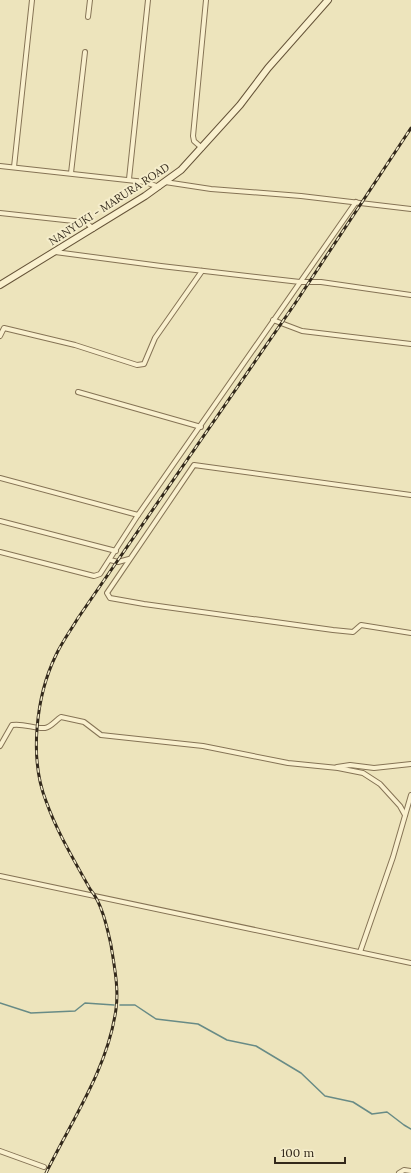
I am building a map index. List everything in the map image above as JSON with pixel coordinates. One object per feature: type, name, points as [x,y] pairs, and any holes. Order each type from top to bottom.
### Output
[{"type":"street","points":[[14,167],[32,0]]},
{"type":"street","points":[[88,17],[90,0]]},
{"type":"street","points":[[129,180],[148,0]]},
{"type":"street","points":[[202,148],[194,141],[192,136],[206,0]]},
{"type":"street","name":"NANYUKI - MARURA ROAD","points":[[0,285],[94,229],[181,170],[202,148],[328,0]]},
{"type":"street","points":[[71,173],[85,52]]},
{"type":"street","points":[[0,166],[211,189],[301,196],[411,209]]},
{"type":"street","points":[[0,552],[97,576],[110,560],[138,515],[201,427],[273,320],[356,202]]},
{"type":"street","points":[[0,213],[87,223],[94,229]]},
{"type":"street","points":[[55,252],[300,282],[321,282],[411,295]]},
{"type":"street","points":[[0,336],[4,328],[75,345],[137,365],[144,364],[155,338],[202,270]]},
{"type":"street","points":[[273,320],[306,332],[411,344]]},
{"type":"street","points":[[78,392],[201,427]]},
{"type":"street","points":[[411,495],[194,465],[107,591],[108,596],[178,609],[347,632],[353,632],[361,625],[411,633]]},
{"type":"street","points":[[0,478],[138,515]]},
{"type":"street","points":[[0,521],[116,551]]},
{"type":"street","points":[[110,560],[118,562],[131,558]]},
{"type":"street","points":[[0,746],[12,725],[23,724],[45,728],[61,718],[84,722],[101,735],[203,746],[288,763],[363,773],[373,778],[390,794],[405,815]]},
{"type":"street","points":[[330,768],[350,765],[374,768],[411,764]]},
{"type":"street","points":[[360,952],[393,857],[411,795]]},
{"type":"street","points":[[0,876],[122,900],[194,918],[275,932],[411,963]]},
{"type":"street","points":[[0,1151],[44,1167]]},
{"type":"street","points":[[400,1173],[404,1170],[411,1171]]},
{"type":"waterway","points":[[0,1003],[31,1013],[75,1011],[85,1003],[114,1005]]},
{"type":"waterway","points":[[120,1005],[135,1005],[156,1019],[198,1024],[227,1040],[256,1046],[301,1073],[325,1096],[353,1102],[372,1114],[387,1112],[411,1129]]},
{"type":"railway","points":[[46,1173],[97,1073],[112,1031],[117,1001],[116,977],[111,945],[101,908],[61,835],[50,812],[41,784],[36,747],[37,727],[49,671],[58,650],[78,618],[294,305],[411,128]]}]
